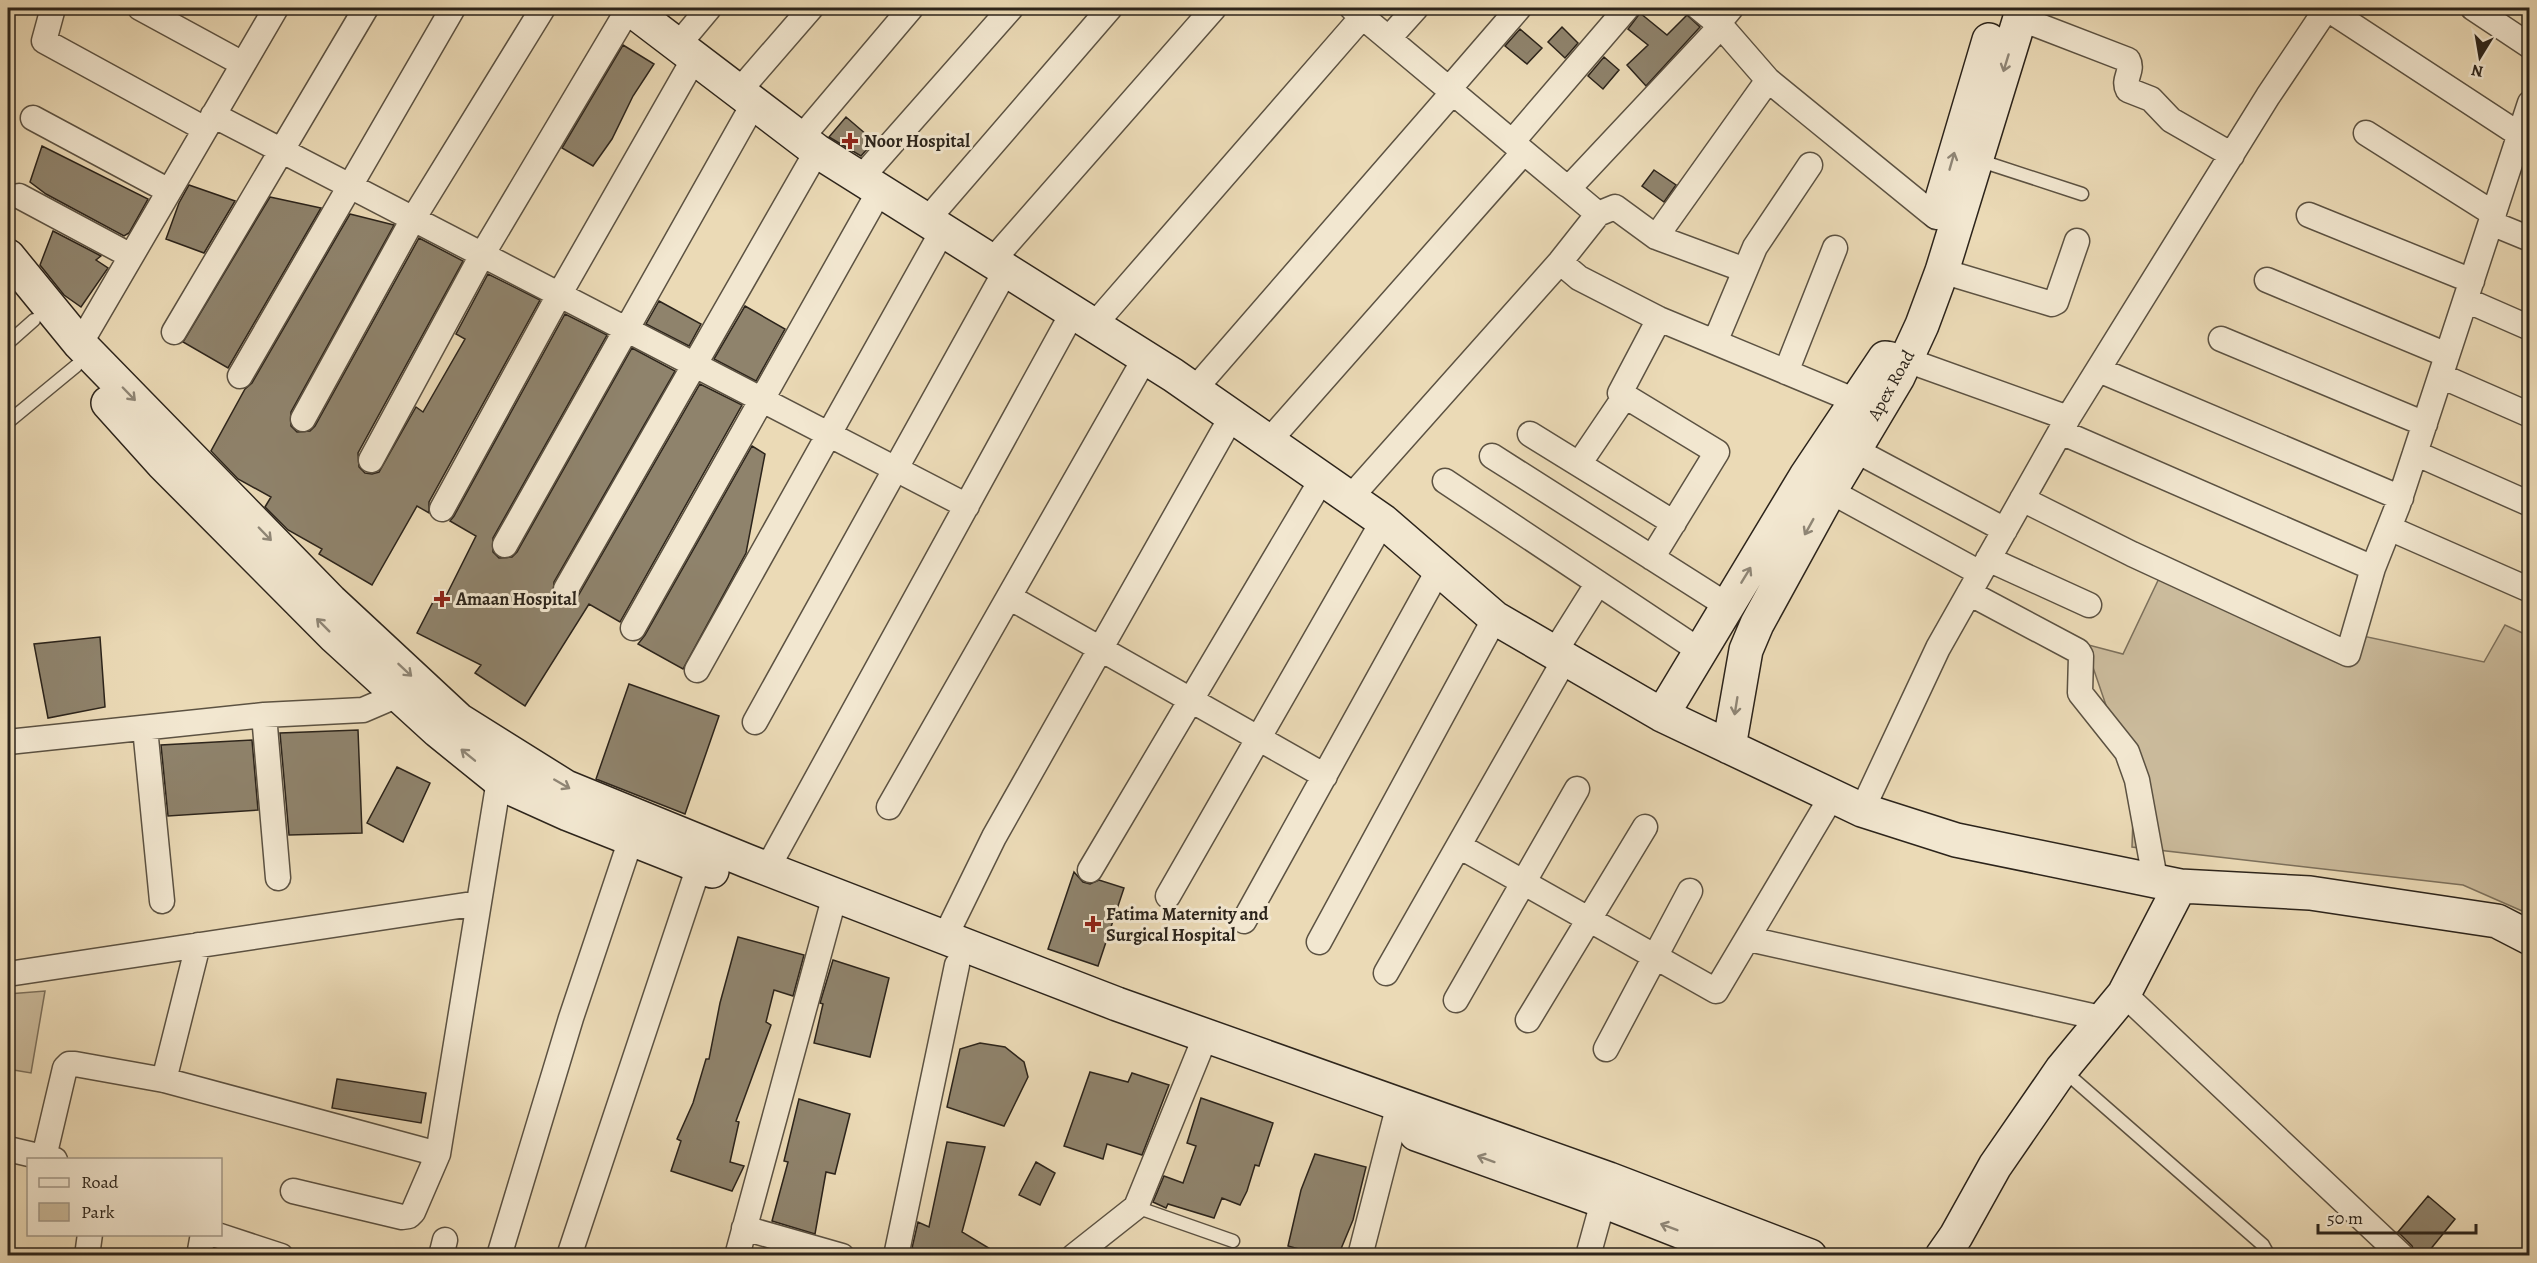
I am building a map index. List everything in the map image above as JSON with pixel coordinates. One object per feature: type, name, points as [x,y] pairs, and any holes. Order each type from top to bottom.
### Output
[{"type":"street","points":[[53,8],[44,41],[209,122],[281,151],[967,506]]},
{"type":"street","points":[[140,8],[243,64]]},
{"type":"street","points":[[78,355],[131,256],[276,8]]},
{"type":"street","points":[[174,332],[366,8]]},
{"type":"street","points":[[240,376],[453,8]]},
{"type":"street","points":[[303,419],[413,219],[543,8]]},
{"type":"street","points":[[370,460],[482,255],[629,8],[809,144],[1194,390],[1350,498],[1439,568],[1495,618],[1662,715],[1862,810],[1956,840],[2167,883],[2310,893],[2497,921],[2529,938]]},
{"type":"street","points":[[442,509],[559,295],[709,8]]},
{"type":"street","points":[[505,545],[627,330],[746,97],[812,8]]},
{"type":"street","points":[[566,589],[694,365],[809,144],[911,8]]},
{"type":"street","points":[[633,628],[761,399],[871,184],[1011,8]]},
{"type":"street","points":[[697,670],[828,435],[935,225],[1110,8]]},
{"type":"street","points":[[755,722],[896,469],[999,266],[1214,8]]},
{"type":"street","points":[[1389,38],[1416,8]]},
{"type":"street","points":[[1194,390],[1451,91],[1519,8]]},
{"type":"street","points":[[1268,442],[1518,147],[1627,8]]},
{"type":"street","points":[[1699,8],[1726,17],[1768,80],[1936,218]]},
{"type":"street","points":[[1862,810],[1938,648],[2022,499],[2065,425],[2232,155],[2326,8],[2520,135]]},
{"type":"street","points":[[2473,8],[2529,46]]},
{"type":"street","points":[[2014,11],[2128,60],[2130,69],[2126,82],[2128,90],[2151,99],[2171,120],[2232,155]]},
{"type":"street","name":"Apex Road","points":[[1729,747],[1739,682],[1746,651],[1754,633],[1769,600],[1855,450],[1898,357],[1942,271],[1977,159],[2014,11]]},
{"type":"street","name":"Apex Road","points":[[1662,715],[1806,476],[1856,401],[1898,357],[1936,218],[2014,11]]},
{"type":"street","points":[[767,869],[967,506],[1084,319],[1358,12],[1598,214]]},
{"type":"street","points":[[1568,189],[1726,17]]},
{"type":"street","points":[[1656,237],[1768,80]]},
{"type":"street","points":[[2022,499],[2132,554],[2348,654],[2373,568],[2401,498],[2529,103]]},
{"type":"street","points":[[33,118],[169,191]]},
{"type":"street","points":[[2366,133],[2492,219],[2529,240]]},
{"type":"street","points":[[1715,342],[1755,247],[1810,165]]},
{"type":"street","points":[[19,196],[131,256]]},
{"type":"street","points":[[1350,498],[1560,262],[1598,214],[1615,207],[1656,237],[1745,270]]},
{"type":"street","points":[[2309,215],[2469,290],[2529,328]]},
{"type":"street","points":[[1942,271],[2052,304],[2056,302],[2077,241]]},
{"type":"street","points":[[1786,372],[1835,248]]},
{"type":"street","points":[[8,256],[78,355],[162,463],[335,637],[438,731],[504,765],[566,787],[767,869],[832,906]]},
{"type":"street","points":[[1560,262],[1580,278],[1659,319],[1856,401]]},
{"type":"street","points":[[2267,280],[2444,365],[2529,415]]},
{"type":"street","points":[[8,290],[34,320],[78,355],[332,601],[459,720],[504,765],[506,786],[568,814],[699,866],[832,906],[1202,1044],[1606,1190],[1810,1256]]},
{"type":"street","points":[[1652,558],[1717,452],[1620,393],[1659,319]]},
{"type":"street","points":[[2221,339],[2425,424]]},
{"type":"street","points":[[1898,357],[2065,425],[2373,568]]},
{"type":"street","points":[[889,807],[1145,358]]},
{"type":"street","points":[[2099,370],[2401,498]]},
{"type":"street","points":[[1579,464],[1625,396]]},
{"type":"street","points":[[896,1256],[951,951],[994,837],[1232,416]]},
{"type":"street","points":[[1530,434],[1674,523]]},
{"type":"street","points":[[1855,450],[2005,530]]},
{"type":"street","points":[[2415,453],[2529,504]]},
{"type":"street","points":[[1492,456],[1728,606]]},
{"type":"street","points":[[1090,870],[1322,479]]},
{"type":"street","points":[[1445,481],[1700,651]]},
{"type":"street","points":[[1830,491],[1979,575],[2078,651],[2081,656],[2080,693],[2127,752],[2167,883],[2124,994],[2062,1069],[1995,1166],[1956,1236],[1942,1256]]},
{"type":"street","points":[[1168,896],[1383,522]]},
{"type":"street","points":[[2389,528],[2529,590]]},
{"type":"street","points":[[1244,921],[1439,568]]},
{"type":"street","points":[[1979,575],[2089,605]]},
{"type":"street","points":[[1386,973],[1459,846],[1598,583]]},
{"type":"street","points":[[1009,597],[1325,776]]},
{"type":"street","points":[[1319,942],[1495,618]]},
{"type":"street","points":[[8,742],[264,715],[363,710],[398,694]]},
{"type":"street","points":[[264,715],[278,879]]},
{"type":"street","points":[[145,728],[162,901]]},
{"type":"street","points":[[292,1191],[402,1217],[409,1216],[413,1212],[438,1154],[504,765]]},
{"type":"street","points":[[1456,1000],[1577,789]]},
{"type":"street","points":[[1459,846],[1716,991],[1832,796]]},
{"type":"street","points":[[1528,1020],[1645,827]]},
{"type":"street","points":[[499,1256],[571,1018],[631,839]]},
{"type":"street","points":[[569,1256],[699,866]]},
{"type":"street","points":[[1606,1048],[1690,891]]},
{"type":"street","points":[[8,974],[479,903]]},
{"type":"street","points":[[737,1256],[832,906]]},
{"type":"street","points":[[1749,939],[2105,1019]]},
{"type":"street","points":[[164,1080],[198,945]]},
{"type":"street","points":[[2124,994],[2402,1256]]},
{"type":"street","points":[[1074,1256],[1136,1207],[1202,1044]]},
{"type":"street","points":[[8,1149],[49,1158],[65,1068],[69,1064],[75,1064],[164,1080],[438,1154]]},
{"type":"street","points":[[1360,1256],[1397,1115]]},
{"type":"street","points":[[1588,1256],[1606,1190]]},
{"type":"street","points":[[1606,1190],[1743,1256]]},
{"type":"street","points":[[744,1228],[842,1256]]},
{"type":"street","points":[[199,1256],[203,1236]]},
{"type":"street","points":[[220,1236],[281,1256]]},
{"type":"lane","points":[[1977,159],[2082,194]]},
{"type":"lane","points":[[8,343],[34,320]]},
{"type":"lane","points":[[8,422],[78,355]]},
{"type":"lane","points":[[2062,1069],[2263,1245],[2269,1256]]},
{"type":"lane","points":[[1136,1207],[1233,1241]]},
{"type":"green space","points":[[2163,570],[2337,647],[2349,633],[2484,662],[2505,625],[2529,636],[2529,914],[2463,885],[2132,847],[2134,787],[2085,644],[2123,654]]},
{"type":"green space","points":[[45,991],[31,1073],[8,1069],[8,994]]},
{"type":"building","points":[[1640,13],[1667,35],[1687,15],[1700,27],[1646,86],[1627,65],[1648,45],[1628,29]]},
{"type":"building","points":[[1562,27],[1578,43],[1565,58],[1548,42]]},
{"type":"building","points":[[1520,29],[1542,48],[1527,64],[1505,46]]},
{"type":"building","points":[[623,45],[654,64],[633,96],[612,139],[593,166],[562,148]]},
{"type":"building","points":[[1604,57],[1619,70],[1603,89],[1588,76]]},
{"type":"building","points":[[846,117],[874,141],[861,156],[829,137]]},
{"type":"building","points":[[42,146],[148,199],[129,233],[124,236],[46,194],[30,182]]},
{"type":"building","points":[[1654,170],[1676,185],[1664,202],[1642,186]]},
{"type":"building","points":[[189,185],[235,201],[204,253],[166,239],[179,203]]},
{"type":"building","points":[[270,197],[321,208],[228,368],[183,342]]},
{"type":"building","points":[[350,214],[394,225],[291,412],[291,426],[297,432],[310,431],[315,426],[419,238],[463,261],[358,453],[359,467],[365,473],[379,472],[416,407],[423,412],[465,339],[456,334],[488,274],[540,300],[429,502],[429,513],[417,506],[372,585],[319,554],[322,549],[288,530],[265,507],[271,497],[238,479],[211,451],[245,389],[252,383]]},
{"type":"building","points":[[53,231],[101,256],[96,260],[108,268],[81,307],[64,295],[40,265]]},
{"type":"building","points":[[659,301],[701,324],[689,346],[646,324]]},
{"type":"building","points":[[745,306],[785,329],[756,381],[714,359]]},
{"type":"building","points":[[565,314],[607,335],[493,538],[493,552],[499,558],[512,557],[517,552],[632,348],[675,371],[554,582],[553,596],[559,602],[573,602],[578,596],[700,384],[742,405],[620,622],[589,604],[525,706],[475,673],[481,665],[417,633],[435,598],[443,602],[476,536],[450,521]]},
{"type":"building","points":[[752,446],[765,454],[746,553],[683,669],[638,644]]},
{"type":"building","points":[[100,637],[105,707],[48,718],[34,644]]},
{"type":"building","points":[[629,684],[719,716],[685,814],[596,779]]},
{"type":"building","points":[[358,730],[362,833],[289,835],[280,733]]},
{"type":"building","points":[[252,740],[258,810],[168,816],[161,745]]},
{"type":"building","points":[[397,767],[430,783],[403,842],[367,823]]},
{"type":"building","points":[[1074,872],[1083,882],[1090,884],[1099,880],[1124,888],[1098,966],[1048,949]]},
{"type":"building","points":[[738,937],[804,955],[793,996],[774,990],[766,1022],[771,1025],[736,1121],[739,1122],[730,1162],[744,1166],[732,1191],[671,1171],[681,1141],[677,1139],[693,1103],[706,1059],[709,1059],[720,1003]]},
{"type":"building","points":[[833,960],[889,978],[870,1057],[814,1043],[823,1004],[820,1003]]},
{"type":"building","points":[[980,1043],[1005,1047],[1024,1062],[1028,1077],[1004,1126],[947,1107],[960,1049]]},
{"type":"building","points":[[1090,1072],[1128,1082],[1132,1073],[1169,1085],[1142,1155],[1107,1144],[1103,1159],[1064,1146]]},
{"type":"building","points":[[337,1079],[426,1093],[421,1123],[332,1108]]},
{"type":"building","points":[[1201,1098],[1273,1123],[1259,1166],[1255,1165],[1240,1205],[1222,1198],[1214,1218],[1168,1204],[1166,1208],[1153,1202],[1164,1176],[1183,1183],[1196,1146],[1187,1143]]},
{"type":"building","points":[[799,1099],[850,1114],[835,1174],[826,1172],[815,1234],[772,1221],[788,1162],[784,1161]]},
{"type":"building","points":[[947,1142],[985,1147],[962,1232],[1002,1256],[935,1256],[912,1248],[918,1222],[929,1227]]},
{"type":"building","points":[[1315,1154],[1366,1167],[1353,1220],[1338,1256],[1324,1256],[1288,1246],[1301,1190]]},
{"type":"building","points":[[1036,1162],[1055,1173],[1040,1205],[1019,1195]]},
{"type":"building","points":[[2428,1196],[2455,1219],[2425,1256],[2416,1256],[2412,1246],[2398,1232]]},
{"type":"place","name":"Noor Hospital","points":[[850,141]]},
{"type":"place","name":"Amaan Hospital","points":[[442,599]]},
{"type":"place","name":"Fatima Maternity and Surgical Hospital","points":[[1093,924]]}]
